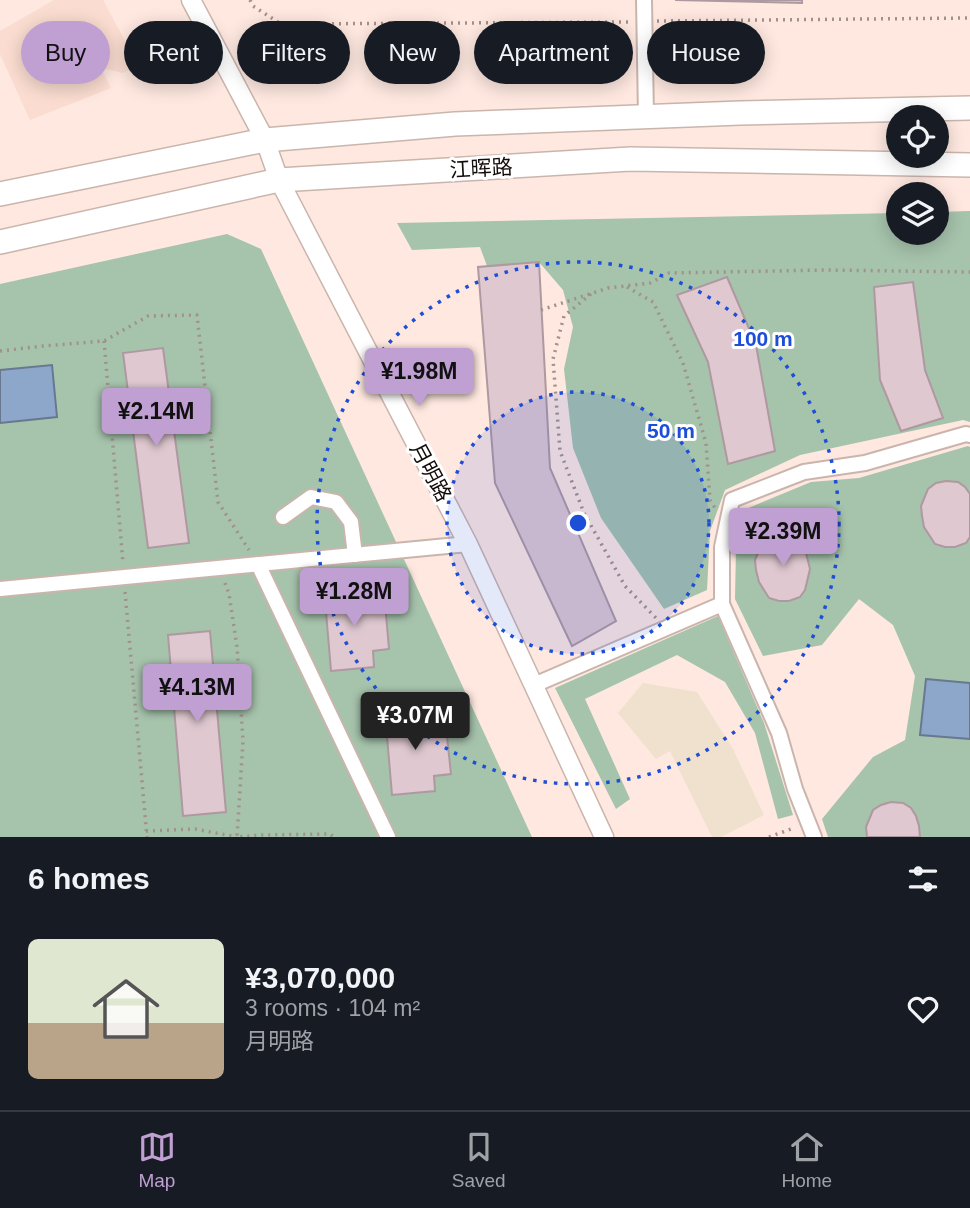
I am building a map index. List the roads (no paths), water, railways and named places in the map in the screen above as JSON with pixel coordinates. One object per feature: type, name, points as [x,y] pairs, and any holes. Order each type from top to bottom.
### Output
[{"type":"main road","points":[[0,194],[265,140],[455,124],[970,108]]},
{"type":"main road","name":"江晖路","points":[[0,243],[279,180],[630,159],[970,165]]},
{"type":"street","name":"月明路","points":[[191,0],[265,140],[279,180],[468,544],[604,837]]},
{"type":"street","points":[[644,0],[646,116]]},
{"type":"street","points":[[814,837],[795,789],[779,733],[722,604],[722,547],[732,500],[804,472],[865,463],[970,435]]},
{"type":"street","points":[[283,517],[311,497],[337,502],[351,522],[355,555]]},
{"type":"street","points":[[0,589],[468,544]]},
{"type":"street","points":[[258,564],[388,837]]},
{"type":"street","points":[[534,685],[722,604]]},
{"type":"water","points":[[52,365],[57,417],[0,423],[0,370]]},
{"type":"water","points":[[926,679],[970,683],[970,739],[920,735]]}]
